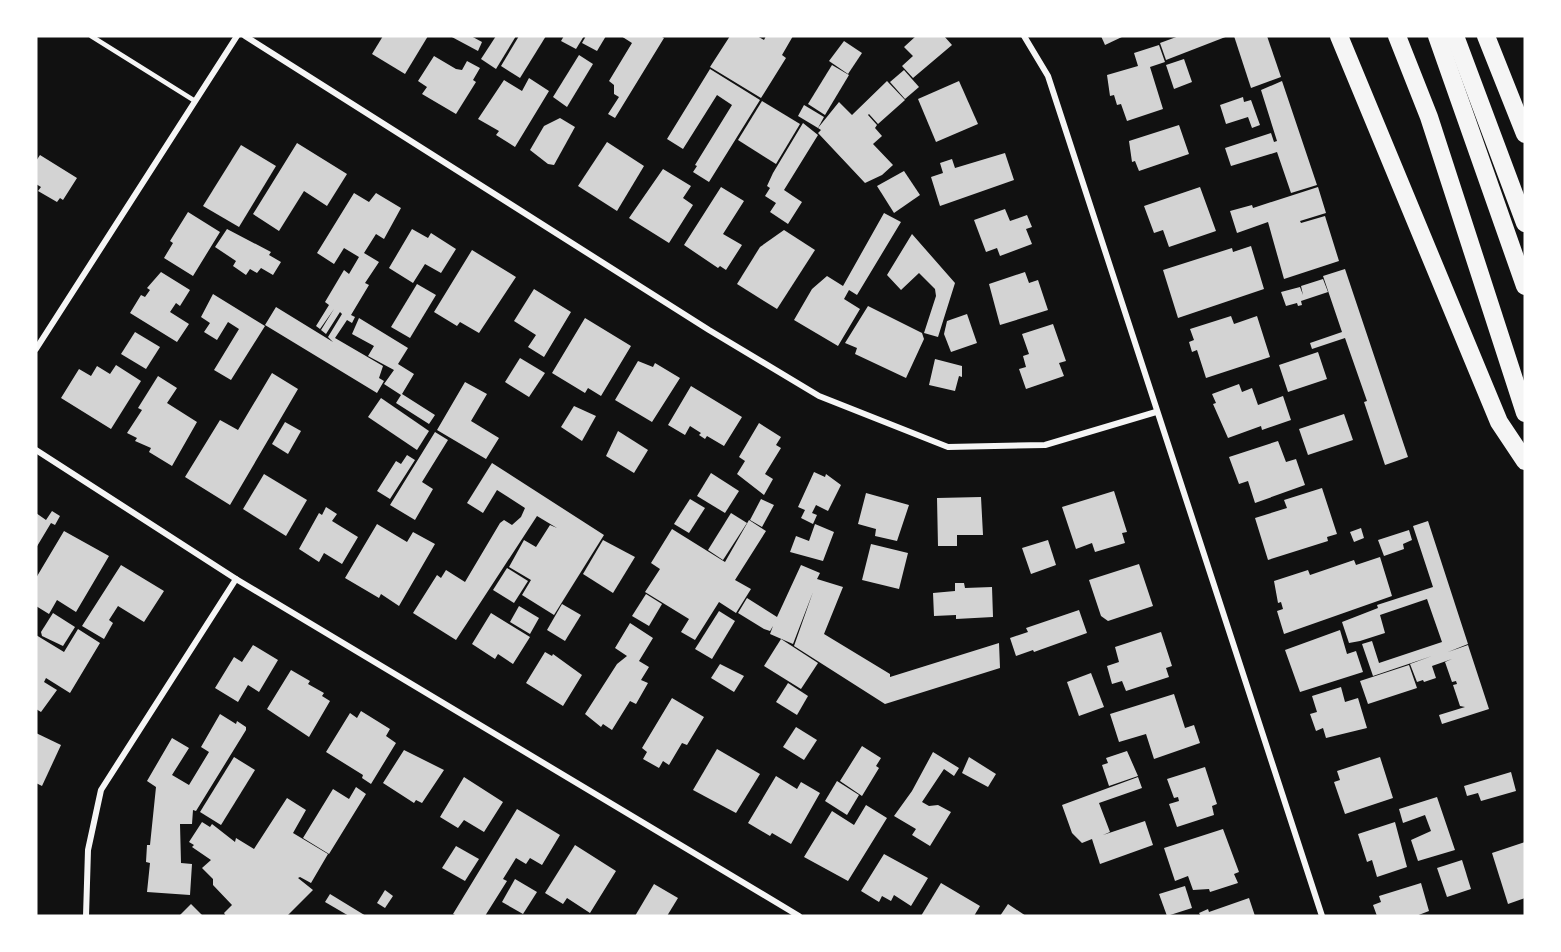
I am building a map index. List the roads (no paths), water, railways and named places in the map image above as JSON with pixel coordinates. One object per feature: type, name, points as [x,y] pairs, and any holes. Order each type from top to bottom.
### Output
[{"type":"highway","points":[[1339,36],[1499,422],[1525,460]]},
{"type":"highway","points":[[1397,36],[1429,117],[1525,413]]},
{"type":"highway","points":[[1437,36],[1525,286]]},
{"type":"highway","points":[[1455,36],[1525,223]]},
{"type":"highway","points":[[1486,36],[1525,134]]},
{"type":"street","points":[[36,349],[237,36]]},
{"type":"street","points":[[245,36],[709,330],[819,396],[948,447],[1045,445],[1156,412]]},
{"type":"street","points":[[1024,36],[1048,76],[1322,916]]},
{"type":"street","points":[[36,450],[236,579],[799,916]]},
{"type":"street","points":[[86,916],[88,850],[101,790],[236,579]]},
{"type":"lane","points":[[92,36],[195,101]]}]
